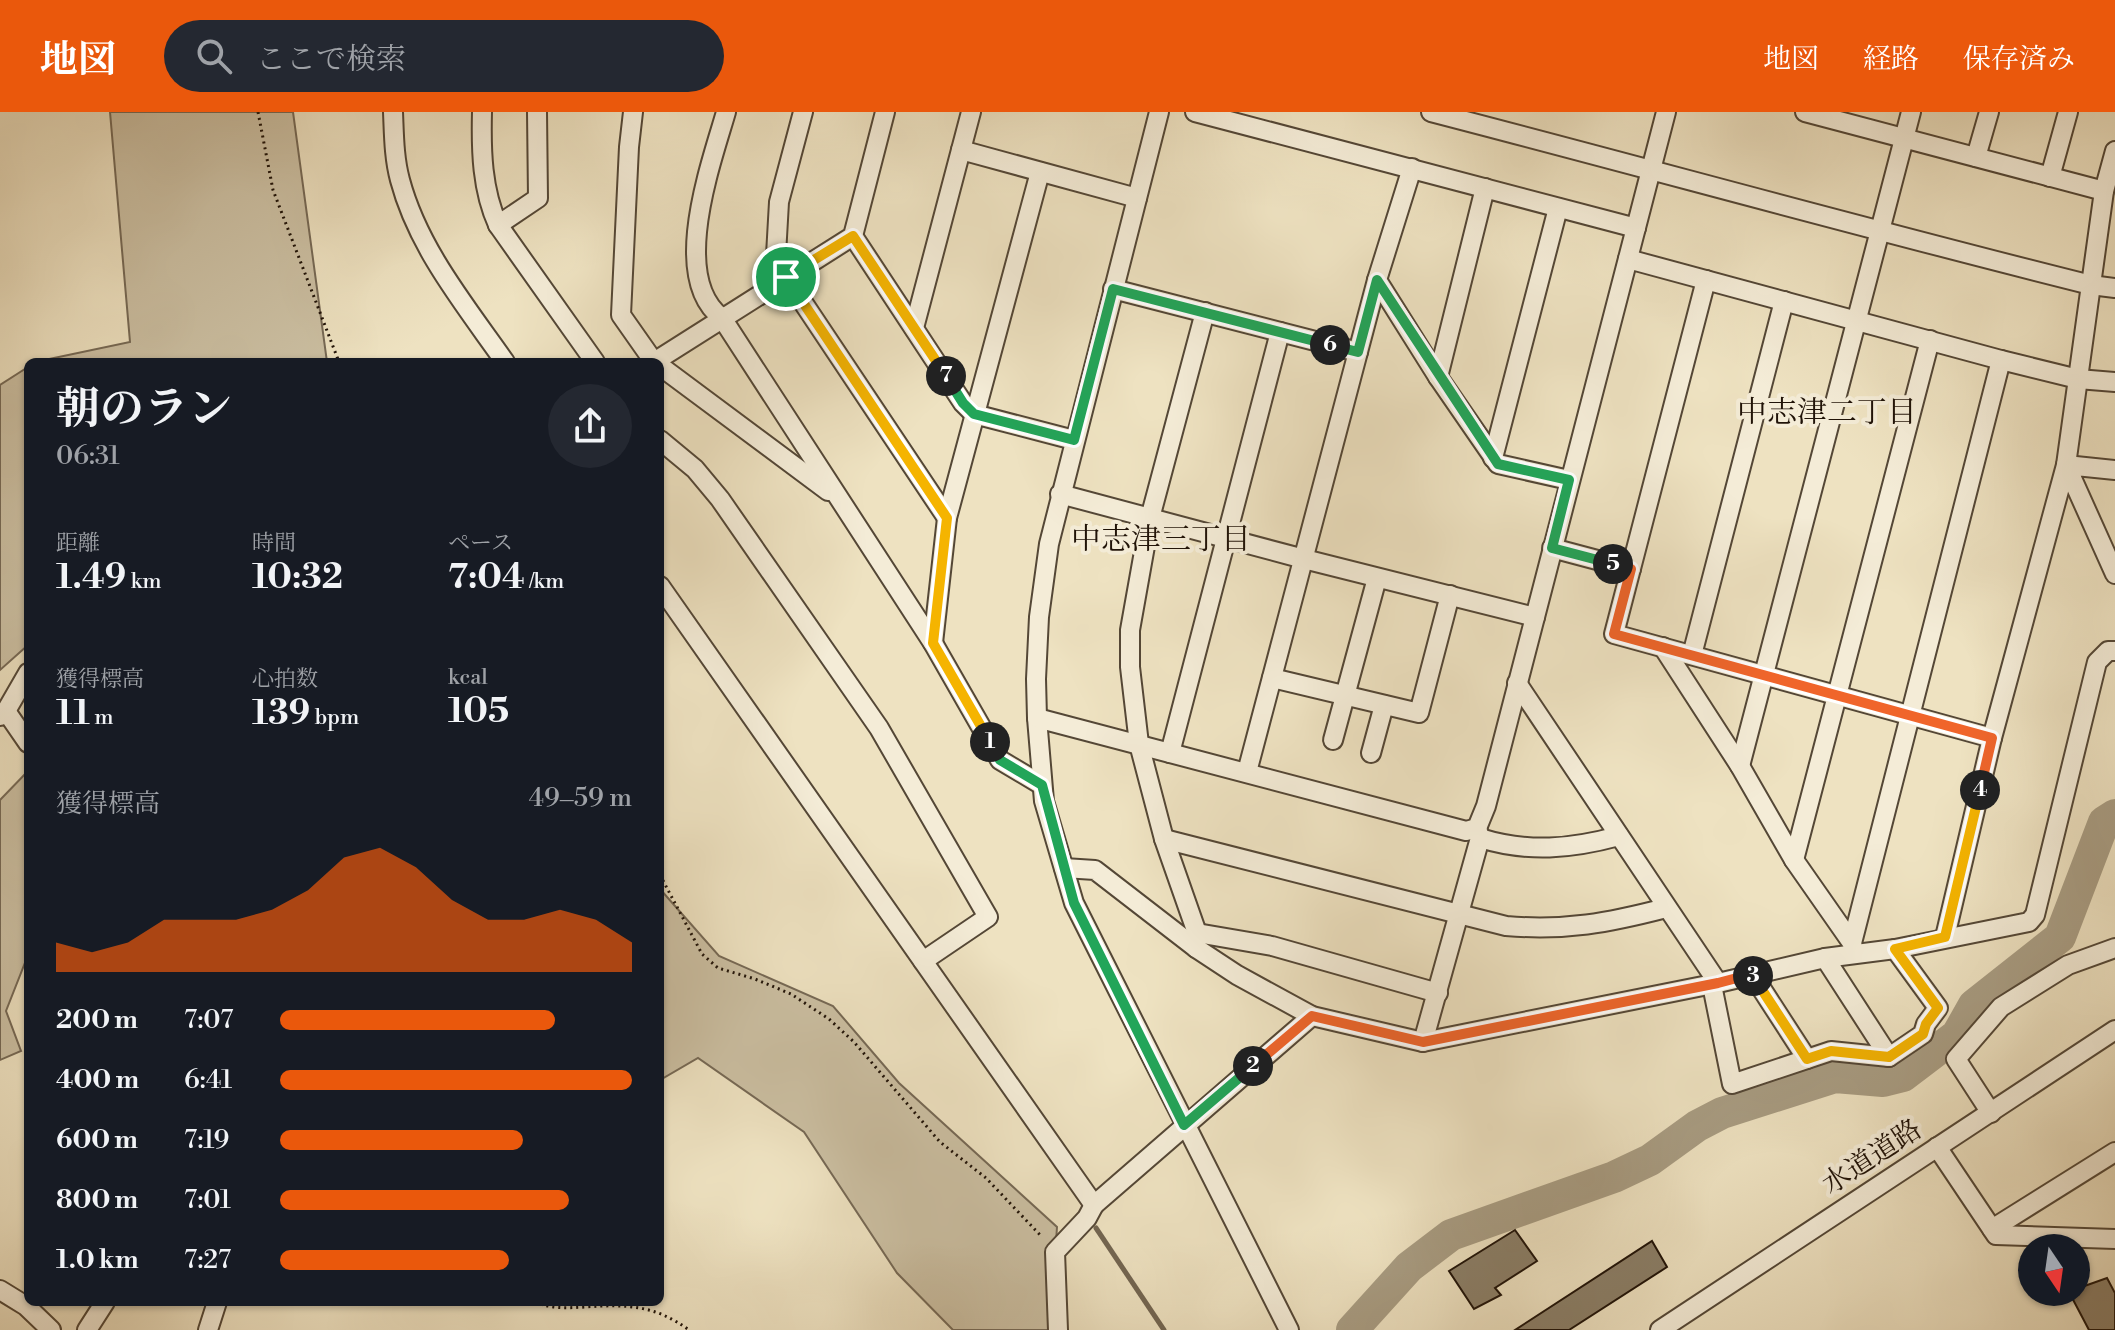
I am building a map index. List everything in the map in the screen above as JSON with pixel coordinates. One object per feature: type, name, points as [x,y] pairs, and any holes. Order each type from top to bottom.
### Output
[{"type":"street","points":[[393,112],[395,155],[409,211],[433,259],[502,358]]},
{"type":"street","points":[[482,112],[485,184],[490,209],[498,225],[592,358]]},
{"type":"street","points":[[498,225],[538,198],[537,112]]},
{"type":"street","points":[[633,112],[621,315],[651,358]]},
{"type":"street","points":[[726,112],[696,224],[697,258],[709,308],[722,318],[933,643],[1000,760],[1042,785]]},
{"type":"street","points":[[803,112],[779,202],[776,255],[786,277],[947,518]]},
{"type":"street","points":[[660,358],[853,236],[885,112]]},
{"type":"street","points":[[914,328],[971,112]]},
{"type":"street","points":[[1159,112],[1049,544],[1039,617],[1037,718],[1042,785],[1074,903],[1289,1330]]},
{"type":"street","points":[[1195,112],[1636,228]]},
{"type":"street","points":[[1431,112],[1879,232],[2091,285],[2115,288]]},
{"type":"street","points":[[1423,1042],[1666,114],[1646,112]]},
{"type":"street","points":[[1805,112],[1832,116],[2108,195]]},
{"type":"street","points":[[1740,766],[1911,112]]},
{"type":"street","points":[[1976,157],[1989,112]]},
{"type":"street","points":[[2050,177],[2068,112]]},
{"type":"street","points":[[961,150],[1137,198]]},
{"type":"street","points":[[1945,937],[1992,738],[2066,465],[2091,285],[2115,151]]},
{"type":"street","points":[[1247,772],[1377,280],[1412,168]]},
{"type":"street","points":[[933,643],[947,518],[1040,172]]},
{"type":"street","points":[[1438,377],[1485,188]]},
{"type":"street","points":[[1493,458],[1558,208]]},
{"type":"street","points":[[853,236],[963,403],[974,414],[1074,440]]},
{"type":"street","points":[[1628,259],[2001,360],[2078,379],[2115,382]]},
{"type":"street","points":[[1377,280],[1498,464],[1569,480]]},
{"type":"street","points":[[1706,280],[1614,634],[1992,738]]},
{"type":"street","points":[[1113,289],[1358,352]]},
{"type":"street","points":[[1692,655],[1784,301]]},
{"type":"street","points":[[1196,940],[1164,839],[1139,744],[1130,667],[1130,630],[1150,518],[1205,312]]},
{"type":"street","points":[[1170,753],[1280,332]]},
{"type":"street","points":[[1794,860],[1930,340]]},
{"type":"street","points":[[1853,949],[2001,360]]},
{"type":"street","points":[[664,369],[837,497]]},
{"type":"street","points":[[664,443],[695,469],[720,499],[879,728],[988,917],[923,961]]},
{"type":"street","points":[[2066,465],[2115,470]]},
{"type":"street","points":[[2066,465],[2115,574]]},
{"type":"street","points":[[1060,494],[1535,617]]},
{"type":"street","points":[[1552,548],[1631,569]]},
{"type":"street","points":[[1333,740],[1377,578]]},
{"type":"street","points":[[664,593],[1094,1205]]},
{"type":"street","points":[[1272,678],[1419,713],[1450,595]]},
{"type":"street","points":[[1663,647],[1740,766],[1794,860],[1853,949]]},
{"type":"street","points":[[1064,868],[1095,870],[1196,940],[1237,975],[1312,1016],[1423,1042],[1715,984],[1853,949],[1895,949],[2029,922],[2035,915],[2097,662],[2108,651],[2115,651]]},
{"type":"street","points":[[24,680],[3,714],[24,738]]},
{"type":"street","points":[[1517,683],[1715,984],[1732,1084],[1831,1051],[1889,1057],[1923,1034],[1938,1008],[1895,949]]},
{"type":"street","points":[[1371,753],[1384,705]]},
{"type":"street","points":[[1037,718],[1478,833],[1495,843],[1546,850],[1619,836]]},
{"type":"street","points":[[1164,839],[1506,926],[1543,929],[1579,927],[1666,908]]},
{"type":"street","points":[[1196,940],[1272,946],[1438,993]]},
{"type":"street","points":[[1991,1113],[1956,1059],[2001,1007],[2068,965],[2115,948]]},
{"type":"street","points":[[1825,958],[1889,1057]]},
{"type":"street","points":[[1752,974],[1807,1059]]},
{"type":"street","points":[[1058,1330],[1055,1252],[1087,1218],[1094,1205],[1312,1016]]},
{"type":"street","name":"水道道路","points":[[1660,1330],[2115,1030]]},
{"type":"street","points":[[1937,1147],[1996,1235],[2115,1239]]},
{"type":"street","points":[[1992,1229],[2115,1152]]},
{"type":"street","points":[[0,1290],[24,1305]]},
{"type":"street","points":[[26,1306],[51,1330]]},
{"type":"street","points":[[87,1330],[102,1306]]},
{"type":"street","points":[[208,1330],[216,1306]]},
{"type":"path","points":[[258,112],[273,190],[337,358]]},
{"type":"path","points":[[664,883],[702,954],[718,968],[791,994],[829,1019],[854,1042],[940,1142],[986,1178],[1055,1252]]},
{"type":"path","points":[[544,1306],[595,1306]]},
{"type":"path","points":[[629,1306],[649,1308],[689,1330]]},
{"type":"shaded area","points":[[110,112],[293,112],[326,358],[54,358],[130,342]]},
{"type":"shaded area","points":[[24,370],[24,649],[0,670],[0,385]]},
{"type":"shaded area","points":[[24,775],[24,965],[6,1011],[21,1051],[0,1060],[0,800]]},
{"type":"shaded area","points":[[664,894],[719,956],[833,1006],[899,1083],[1057,1227],[1050,1330],[953,1330],[897,1273],[804,1132],[698,1058],[664,1078]]},
{"type":"building","points":[[1515,1230],[1537,1261],[1495,1288],[1501,1295],[1474,1309],[1449,1271]]},
{"type":"building","points":[[1652,1241],[1667,1267],[1569,1330],[1515,1330]]},
{"type":"building","points":[[2107,1278],[2115,1293],[2115,1330],[2089,1330],[2076,1306],[2090,1306],[2090,1284]]},
{"type":"waterway","points":[[1352,1330],[1409,1267],[1451,1235],[1614,1177],[1650,1160],[1697,1126],[1722,1113],[1835,1077],[1883,1081],[1903,1076],[1957,1035],[1974,1005],[2060,937],[2104,822],[2115,815]]},
{"type":"waterway","points":[[1096,1228],[1164,1330]]},
{"type":"district","name":"中志津二丁目","points":[[1827,413]]},
{"type":"district","name":"中志津三丁目","points":[[1161,540]]},
{"type":"route","points":[[853,236],[963,403],[974,414],[1074,440],[1113,289],[1358,352],[1377,280],[1498,464],[1569,480],[1552,548],[1631,569],[1614,634],[1992,738],[1945,937],[1895,949],[1938,1008],[1923,1034],[1889,1057],[1831,1051],[1807,1059],[1752,974],[1423,1042],[1312,1016],[1184,1125],[1074,903],[1042,785],[1000,760],[933,643],[947,518],[786,277],[853,236]]}]
